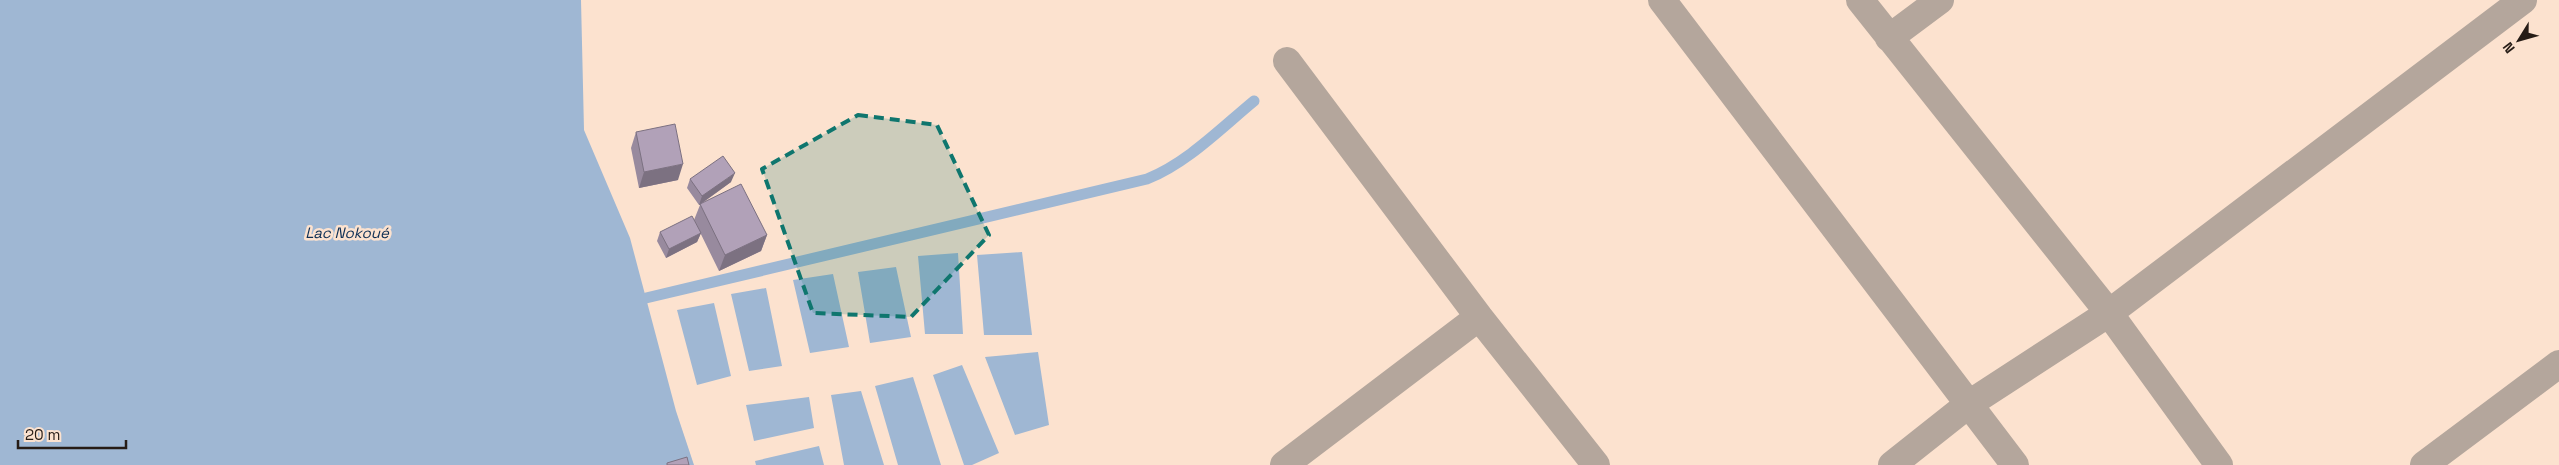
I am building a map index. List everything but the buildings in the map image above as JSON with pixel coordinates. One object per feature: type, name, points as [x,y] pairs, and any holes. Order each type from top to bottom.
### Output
[{"type":"street","points":[[1662,0],[2015,465]]},
{"type":"street","points":[[1860,0],[2109,313],[2219,465]]},
{"type":"street","points":[[1889,38],[1940,0]]},
{"type":"street","points":[[1892,465],[1969,404],[2109,313],[2524,0]]},
{"type":"street","points":[[1287,61],[1479,317],[1596,465]]},
{"type":"street","points":[[1284,465],[1479,317]]},
{"type":"street","points":[[2424,465],[2559,364]]},
{"type":"highlighted area","points":[[858,115],[937,125],[989,235],[911,317],[813,313],[762,169]]},
{"type":"water","name":"Lac Nokoué","points":[[0,0],[581,0],[584,130],[630,238],[676,411],[694,465],[0,465]]},
{"type":"water","points":[[1022,252],[1032,335],[984,335],[977,255]]},
{"type":"water","points":[[958,253],[963,334],[925,334],[918,256]]},
{"type":"water","points":[[896,267],[911,337],[870,343],[858,272]]},
{"type":"water","points":[[833,274],[849,347],[810,353],[793,280]]},
{"type":"water","points":[[766,288],[782,366],[749,371],[731,294]]},
{"type":"water","points":[[714,303],[731,376],[697,385],[677,310]]},
{"type":"water","points":[[1038,352],[1049,425],[1015,435],[985,357]]},
{"type":"water","points":[[962,365],[999,453],[972,465],[964,465],[933,375]]},
{"type":"water","points":[[913,377],[941,465],[898,465],[875,386]]},
{"type":"water","points":[[861,391],[884,465],[844,465],[831,395]]},
{"type":"water","points":[[809,397],[814,428],[754,441],[746,405]]},
{"type":"water","points":[[819,446],[824,465],[756,465],[755,461]]},
{"type":"waterway","points":[[646,298],[1147,179],[1189,155],[1254,101]]}]
